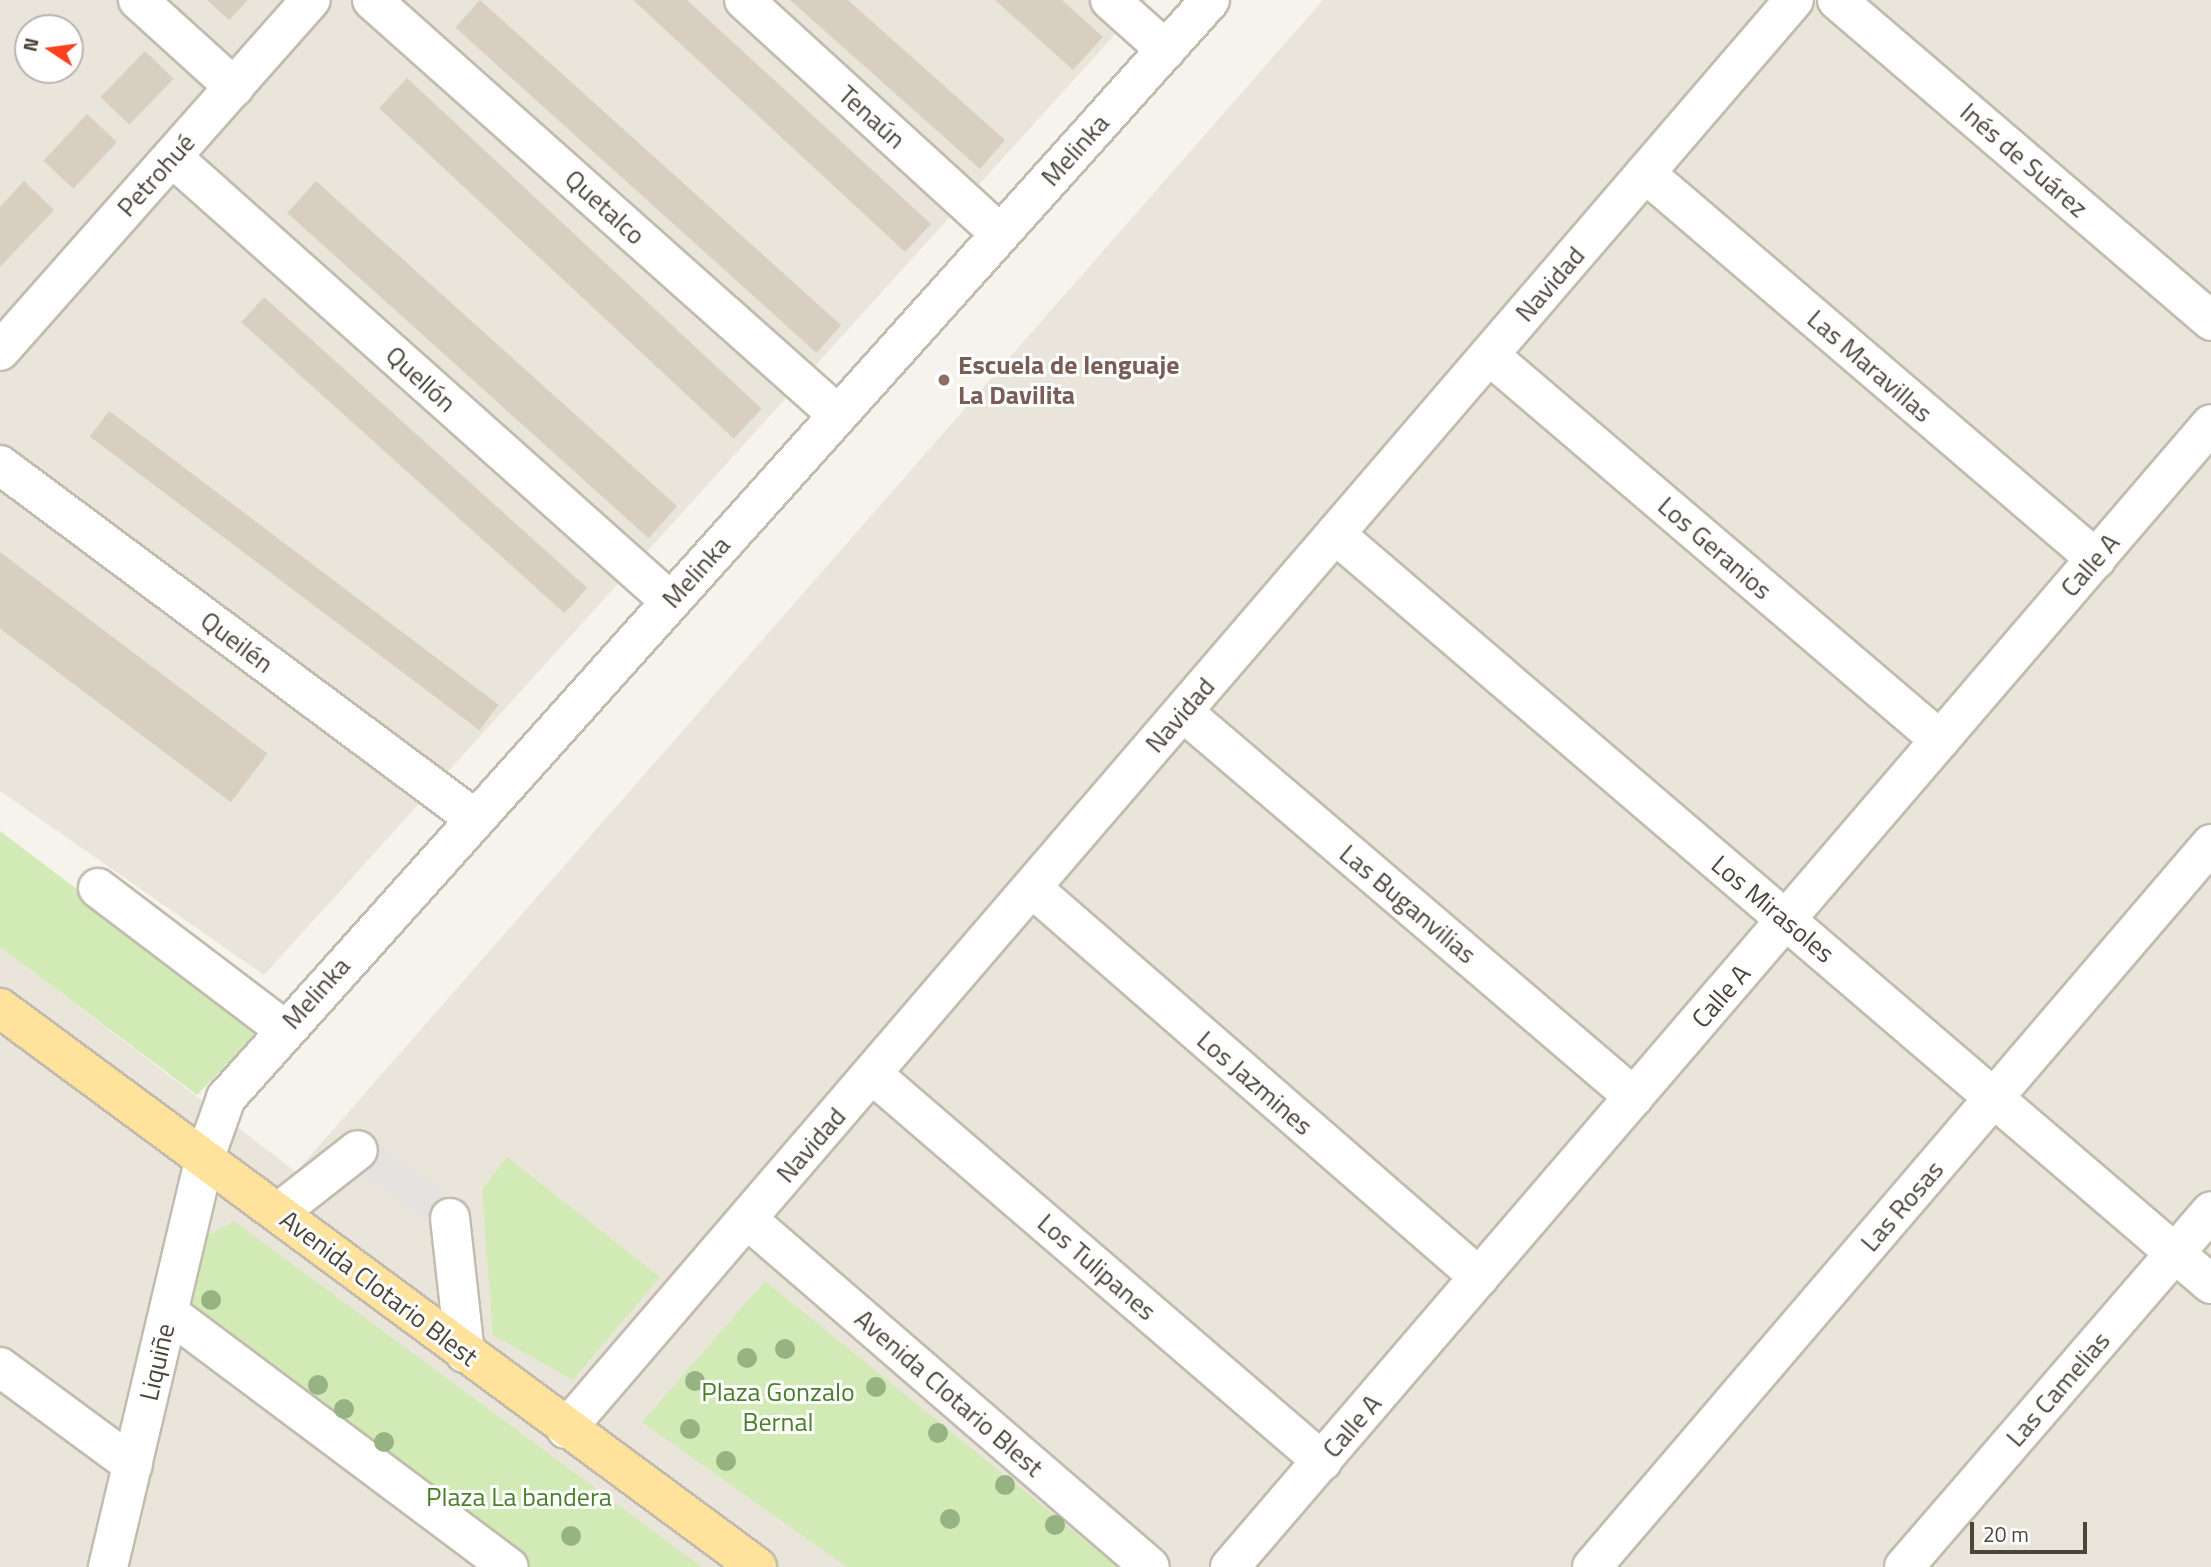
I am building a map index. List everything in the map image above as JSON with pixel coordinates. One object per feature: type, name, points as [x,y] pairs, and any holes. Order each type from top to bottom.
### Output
[{"type":"main road","name":"Avenida Clotario Blest","points":[[0,1008],[279,1212],[566,1429],[757,1567]]},
{"type":"street","points":[[138,0],[234,87]]},
{"type":"street","name":"Petrohué","points":[[0,351],[312,0]]},
{"type":"street","name":"Quetalco","points":[[372,0],[838,415]]},
{"type":"street","name":"Tenaún","points":[[744,0],[1000,234]]},
{"type":"street","points":[[1110,0],[1166,50]]},
{"type":"street","name":"Melinka","points":[[205,1157],[226,1098],[284,1029],[1210,0]]},
{"type":"street","name":"Navidad","points":[[566,1429],[1794,0]]},
{"type":"street","name":"Inés de Suárez","points":[[1836,0],[2211,321]]},
{"type":"street","name":"Quellón","points":[[172,157],[670,601]]},
{"type":"street","name":"Las Maravillas","points":[[1645,173],[2096,559]]},
{"type":"street","name":"Los Geranios","points":[[1489,355],[1940,740]]},
{"type":"street","name":"Calle A","points":[[1243,1563],[1322,1461],[2211,424]]},
{"type":"street","name":"Queilén","points":[[0,466],[474,818]]},
{"type":"street","name":"Los Mirasoles","points":[[1335,534],[2211,1284]]},
{"type":"street","name":"Las Buganvilias","points":[[1183,712],[1634,1097]]},
{"type":"street","name":"Las Rosas","points":[[1592,1567],[2211,844]]},
{"type":"street","points":[[98,888],[284,1029]]},
{"type":"street","name":"Los Jazmines","points":[[1032,888],[1479,1277]]},
{"type":"street","name":"Los Tulipanes","points":[[872,1074],[1322,1461]]},
{"type":"street","points":[[279,1212],[358,1150]]},
{"type":"street","name":"Liquiñe","points":[[108,1567],[205,1157]]},
{"type":"street","name":"Las Camelias","points":[[1904,1567],[2211,1211]]},
{"type":"street","points":[[450,1218],[465,1353]]},
{"type":"street","name":"Avenida Clotario Blest","points":[[747,1219],[1150,1567]]},
{"type":"street","points":[[169,1313],[508,1567]]},
{"type":"street","points":[[0,1367],[133,1465]]},
{"type":"shaded area","points":[[0,0],[1146,0],[264,975],[0,791]]},
{"type":"shaded area","points":[[1323,0],[2211,0],[2211,1567],[0,1567],[0,947],[296,1172]]},
{"type":"shaded area","points":[[358,1129],[466,1208],[464,1249],[338,1156]]},
{"type":"green space","points":[[0,831],[261,1029],[197,1095],[0,947]]},
{"type":"green space","points":[[507,1157],[660,1277],[573,1380],[493,1335],[482,1190]]},
{"type":"green space","name":"Plaza La bandera","points":[[234,1221],[702,1567],[525,1567],[186,1316],[207,1236]]},
{"type":"green space","name":"Plaza Gonzalo Bernal","points":[[765,1281],[1118,1567],[847,1567],[642,1422]]},
{"type":"building","points":[[207,0],[248,0],[229,20]]},
{"type":"building","points":[[480,0],[841,325],[816,353],[455,27]]},
{"type":"building","points":[[633,0],[687,0],[931,224],[905,252]]},
{"type":"building","points":[[790,0],[848,0],[1005,140],[980,169]]},
{"type":"building","points":[[995,0],[1062,0],[1103,37],[1073,70]]},
{"type":"building","points":[[145,51],[174,79],[129,125],[101,97]]},
{"type":"building","points":[[407,78],[762,409],[734,439],[379,108]]},
{"type":"building","points":[[87,114],[117,142],[73,189],[43,161]]},
{"type":"building","points":[[24,181],[54,210],[0,267],[0,207]]},
{"type":"building","points":[[316,181],[677,506],[648,538],[287,213]]},
{"type":"building","points":[[264,297],[587,588],[565,613],[241,322]]},
{"type":"building","points":[[109,411],[499,705],[479,730],[90,437]]},
{"type":"building","points":[[0,552],[268,754],[231,802],[0,628]]},
{"type":"place","name":"Escuela de lenguaje La Davilita","points":[[944,380]]}]
